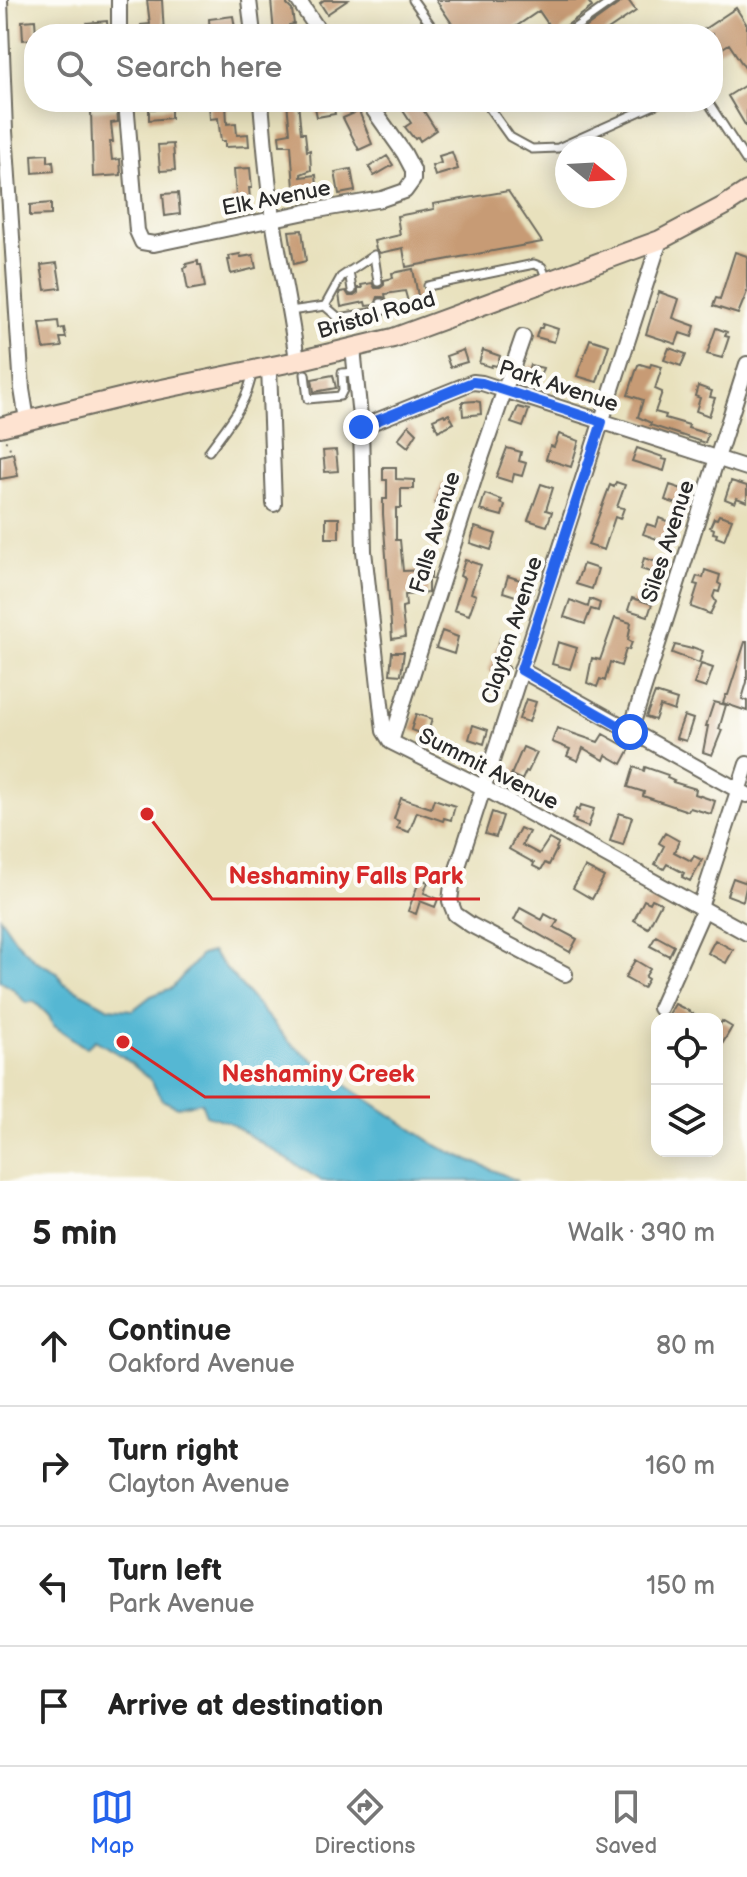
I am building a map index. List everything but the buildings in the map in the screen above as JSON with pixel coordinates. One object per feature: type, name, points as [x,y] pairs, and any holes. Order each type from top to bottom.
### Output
[{"type":"main road","name":"Bristol Road","points":[[0,427],[261,369],[301,368],[353,348],[425,327],[660,240],[747,191]]},
{"type":"street","points":[[0,0],[5,131],[22,389],[27,420]]},
{"type":"street","points":[[119,0],[119,24]]},
{"type":"street","points":[[249,0],[252,24]]},
{"type":"street","points":[[298,0],[314,24]]},
{"type":"street","name":"Elk Avenue","points":[[127,112],[134,217],[142,242],[154,244],[401,193],[410,186],[413,170],[375,112]]},
{"type":"street","points":[[262,112],[273,219],[301,368]]},
{"type":"street","name":"Clayton Avenue","points":[[565,974],[455,914],[450,901],[452,885],[660,240]]},
{"type":"street","name":"Falls Avenue","points":[[391,742],[503,390],[523,337]]},
{"type":"street","name":"Summit Avenue","points":[[353,348],[361,427],[364,551],[384,731],[391,742],[484,788],[747,933]]},
{"type":"street","name":"Siles Avenue","points":[[630,732],[747,364]]},
{"type":"street","points":[[261,369],[274,504]]},
{"type":"street","name":"Park Avenue","points":[[361,427],[473,382],[747,468]]},
{"type":"street","points":[[521,670],[743,793]]},
{"type":"street","points":[[660,1008],[702,908],[743,793],[747,764]]},
{"type":"lane","points":[[413,0],[430,24]]},
{"type":"lane","points":[[580,24],[614,0]]},
{"type":"lane","points":[[492,112],[510,137],[532,149],[558,148],[639,112]]},
{"type":"lane","points":[[713,112],[747,162]]},
{"type":"lane","points":[[739,150],[747,146]]},
{"type":"lane","points":[[325,306],[341,277],[374,255],[378,282]]},
{"type":"lane","points":[[428,286],[534,264],[542,267],[548,282]]},
{"type":"lane","points":[[349,271],[352,290]]},
{"type":"lane","points":[[290,311],[325,306],[339,318],[382,311],[381,303]]},
{"type":"lane","points":[[355,304],[357,315]]},
{"type":"lane","points":[[301,368],[308,399],[340,396],[343,390],[342,373],[356,372]]},
{"type":"lane","points":[[209,451],[245,399],[261,369]]},
{"type":"path","points":[[0,440],[8,442],[11,452]]},
{"type":"water","points":[[0,917],[17,942],[36,961],[57,972],[63,983],[109,1008],[133,1010],[151,996],[172,988],[201,955],[212,952],[289,1042],[350,1088],[439,1147],[518,1181],[322,1181],[228,1122],[206,1115],[201,1102],[177,1107],[162,1100],[150,1079],[123,1057],[95,1040],[86,1048],[53,1025],[49,1016],[34,1001],[26,1003],[0,981]]},
{"type":"place","name":"Neshaminy Falls Park","points":[[147,814]]},
{"type":"place","name":"Neshaminy Creek","points":[[123,1042]]},
{"type":"route","points":[[361,427],[473,382],[602,422],[521,670],[630,732]]}]
